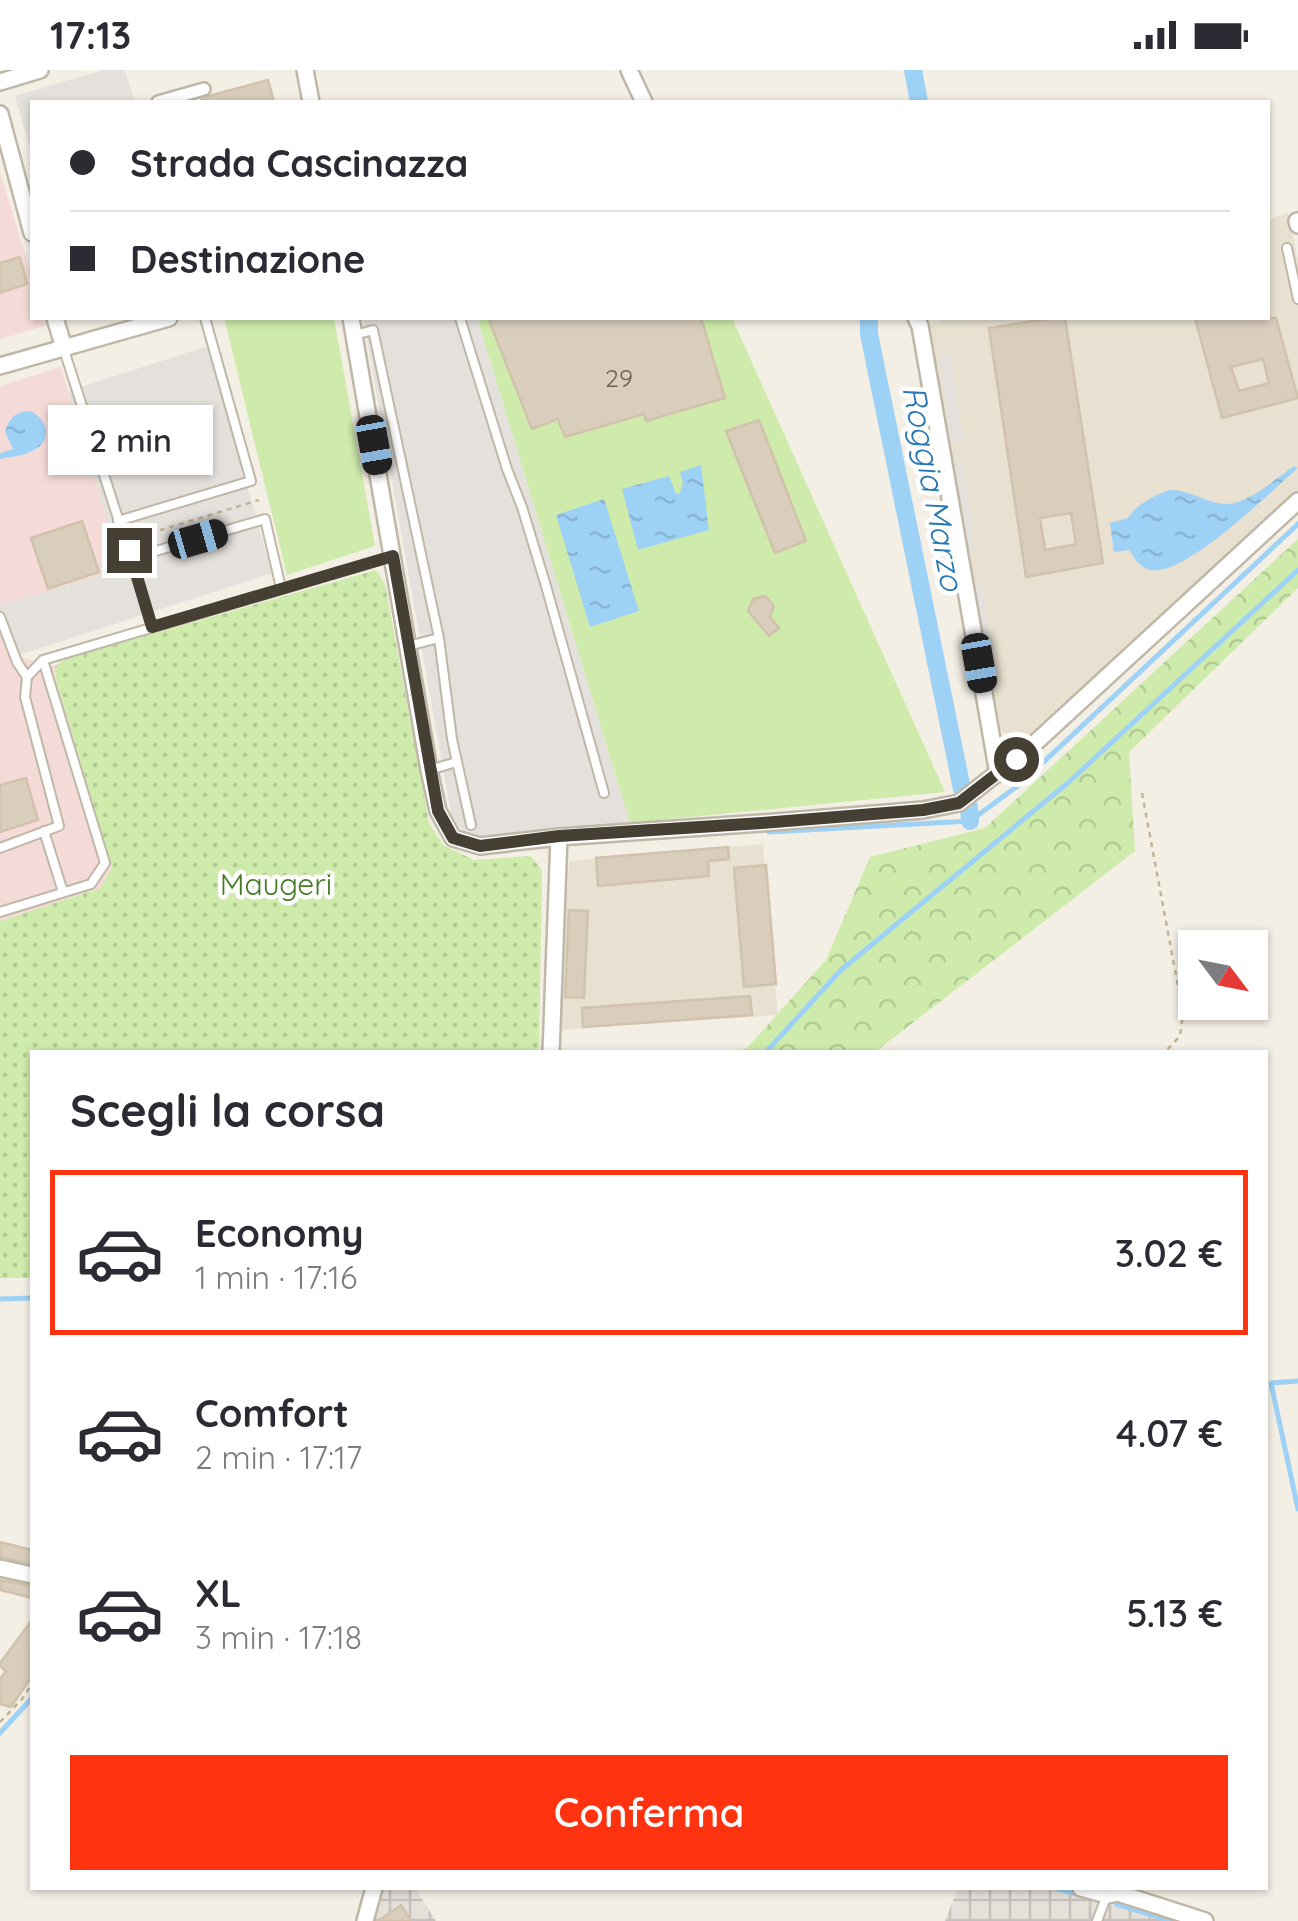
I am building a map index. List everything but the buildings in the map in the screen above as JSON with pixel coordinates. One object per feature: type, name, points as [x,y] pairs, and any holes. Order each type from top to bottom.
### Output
[{"type":"street","points":[[2,78],[40,70]]},
{"type":"street","points":[[305,70],[311,100]]},
{"type":"street","points":[[630,70],[643,100]]},
{"type":"street","points":[[165,100],[204,89]]},
{"type":"street","points":[[0,114],[30,226]]},
{"type":"street","points":[[57,320],[64,348]]},
{"type":"street","points":[[0,366],[162,320]]},
{"type":"street","points":[[351,320],[438,811],[453,838],[480,846],[559,836],[923,810],[959,803],[1034,744],[1298,501]]},
{"type":"street","points":[[917,320],[998,774]]},
{"type":"street","points":[[550,1050],[559,836]]},
{"type":"street","points":[[0,1568],[30,1575]]},
{"type":"street","points":[[365,1921],[373,1890]]},
{"type":"street","points":[[1088,1890],[1107,1895],[1118,1893],[1205,1921]]},
{"type":"lane","points":[[1287,248],[1298,299]]},
{"type":"lane","points":[[118,520],[250,481],[206,320]]},
{"type":"lane","points":[[461,320],[506,468],[522,507],[604,793]]},
{"type":"lane","points":[[355,335],[374,330],[440,638],[452,739],[470,825]]},
{"type":"lane","points":[[64,348],[122,531]]},
{"type":"lane","points":[[380,481],[405,476]]},
{"type":"lane","points":[[152,627],[130,554],[264,519],[281,588]]},
{"type":"lane","points":[[0,848],[59,826],[25,697],[27,677],[43,660],[393,556]]},
{"type":"lane","points":[[0,617],[27,677]]},
{"type":"lane","points":[[408,646],[440,638]]},
{"type":"lane","points":[[0,912],[91,884],[105,863],[43,660]]},
{"type":"lane","points":[[429,770],[457,762]]},
{"type":"lane","points":[[44,831],[63,892]]},
{"type":"lane","points":[[1097,1921],[1107,1895]]},
{"type":"path","points":[[104,547],[258,500]]},
{"type":"path","points":[[1142,793],[1183,1013],[1180,1036],[1167,1050]]},
{"type":"path","points":[[0,1722],[30,1687]]},
{"type":"shaded area","points":[[103,70],[125,70],[134,100],[30,100],[30,149],[15,96]]},
{"type":"shaded area","points":[[0,172],[30,270],[30,320],[46,320],[47,325],[0,339]]},
{"type":"shaded area","points":[[1288,213],[1298,260],[1298,490],[1026,738],[1008,738],[995,723],[927,325],[945,320],[1270,320],[1270,219]]},
{"type":"shaded area","points":[[363,320],[478,320],[630,823],[482,837],[464,832],[452,819]]},
{"type":"shaded area","points":[[208,346],[272,573],[16,656],[0,605],[122,569],[68,391]]},
{"type":"shaded area","points":[[951,354],[963,441],[951,443],[939,355]]},
{"type":"shaded area","points":[[61,367],[122,569],[1,605],[17,656],[55,666],[112,867],[101,888],[0,921],[0,386]]},
{"type":"shaded area","points":[[963,461],[975,548],[964,550],[952,462]]},
{"type":"shaded area","points":[[982,584],[993,651],[983,653],[971,586]]},
{"type":"shaded area","points":[[763,844],[778,1015],[560,1030],[569,861]]},
{"type":"shaded area","points":[[382,1890],[419,1890],[436,1921],[374,1921]]},
{"type":"shaded area","points":[[957,1890],[1060,1890],[1167,1921],[945,1921]]},
{"type":"green space","points":[[224,320],[334,320],[375,546],[287,575]]},
{"type":"green space","points":[[478,320],[733,320],[945,792],[630,823]]},
{"type":"green space","points":[[1298,539],[1298,588],[1129,752],[1135,851],[878,1050],[742,1050],[826,960],[870,857],[985,828]]},
{"type":"green space","name":"Maugeri","points":[[376,570],[385,584],[429,823],[443,845],[474,860],[531,856],[542,870],[539,1050],[30,1050],[30,1278],[0,1278],[0,921],[101,888],[112,867],[56,679],[55,666],[68,658]]},
{"type":"water","points":[[30,411],[44,424],[44,441],[30,452],[0,459],[0,453],[13,449],[5,432],[8,423],[17,414]]},
{"type":"water","points":[[701,465],[709,530],[638,550],[622,489],[669,476],[676,494],[680,493],[680,472]]},
{"type":"water","points":[[1294,466],[1298,468],[1248,513],[1205,547],[1166,569],[1151,570],[1141,565],[1129,550],[1114,552],[1110,523],[1128,518],[1151,498],[1173,490],[1218,503],[1234,503]]},
{"type":"water","points":[[604,499],[639,611],[590,627],[556,515]]},
{"type":"waterway","name":"Roggia Marzo","points":[[913,70],[919,100]]},
{"type":"waterway","name":"Roggia Marzo","points":[[869,320],[962,789]]},
{"type":"waterway","points":[[769,832],[970,821],[1019,785],[1298,524]]},
{"type":"waterway","points":[[768,1050],[841,970],[1070,781],[1298,570]]},
{"type":"waterway","name":"Roggia Marzo","points":[[969,807],[970,821]]},
{"type":"waterway","points":[[543,1050],[544,1039]]},
{"type":"waterway","points":[[0,1299],[30,1298]]},
{"type":"waterway","points":[[1298,1381],[1271,1383],[1298,1509]]},
{"type":"waterway","points":[[0,1733],[30,1700]]},
{"type":"waterway","points":[[1063,1890],[1080,1895]]},
{"type":"waterway","points":[[1116,1904],[1171,1921]]},
{"type":"route","points":[[129,550],[152,627],[393,556],[438,811],[453,838],[480,846],[559,836],[923,810],[959,803],[1016,759]]}]
